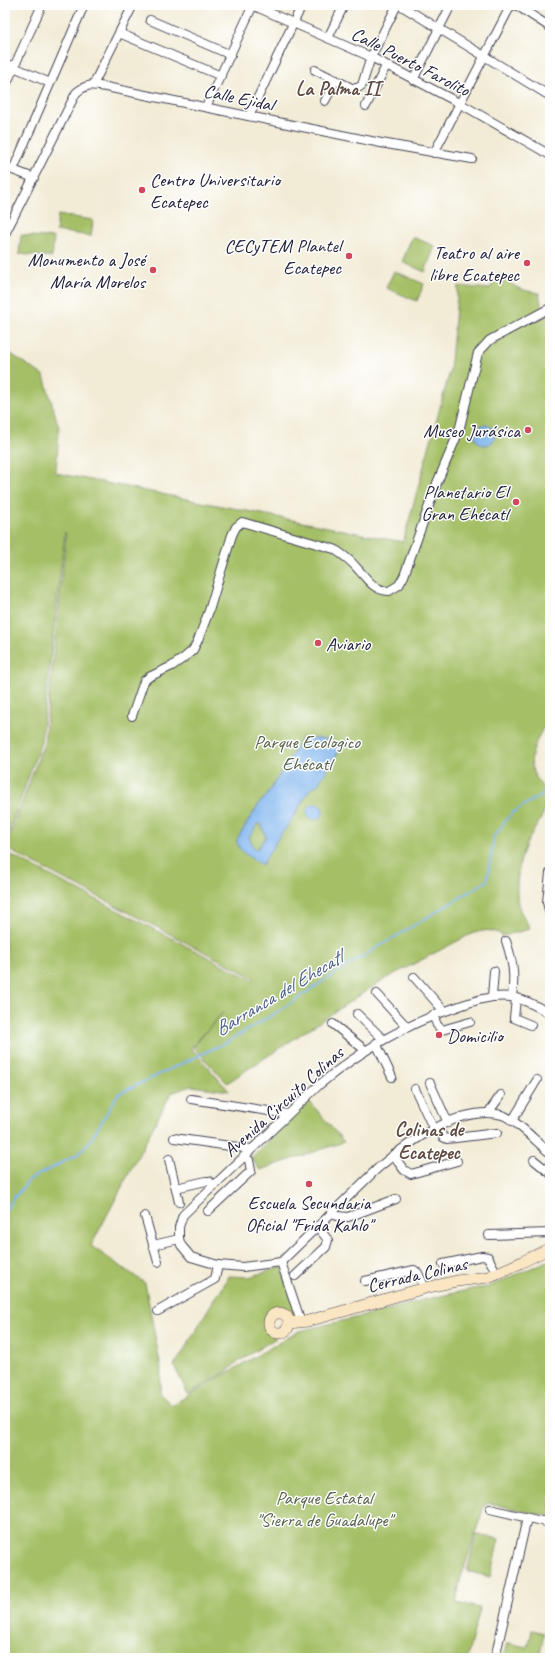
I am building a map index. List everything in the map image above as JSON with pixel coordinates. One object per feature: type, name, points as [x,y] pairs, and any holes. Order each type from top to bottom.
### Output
[{"type":"main road","name":"Cerrada Colinas","points":[[289,1323],[301,1322],[424,1288],[457,1281],[488,1277],[550,1248]]},
{"type":"street","points":[[5,87],[42,5]]},
{"type":"street","points":[[14,170],[84,5]]},
{"type":"street","points":[[5,234],[76,93],[83,86],[93,85],[133,5]]},
{"type":"street","points":[[206,107],[253,5]]},
{"type":"street","name":"Calle Puerto Farolito","points":[[253,5],[371,57],[461,104],[550,155]]},
{"type":"street","points":[[249,116],[302,5]]},
{"type":"street","points":[[328,38],[344,5]]},
{"type":"street","points":[[315,70],[358,88],[362,85],[371,57],[397,5]]},
{"type":"street","points":[[400,5],[550,96]]},
{"type":"street","points":[[413,80],[451,5]]},
{"type":"street","points":[[434,153],[461,104],[484,55],[511,5]]},
{"type":"street","points":[[516,5],[550,27]]},
{"type":"street","points":[[150,20],[231,55]]},
{"type":"street","points":[[119,33],[221,76]]},
{"type":"street","points":[[5,62],[50,83]]},
{"type":"street","points":[[366,106],[386,66]]},
{"type":"street","points":[[325,101],[336,80]]},
{"type":"street","name":"Calle Ejidal","points":[[93,85],[106,86],[472,160]]},
{"type":"street","points":[[5,167],[34,178]]},
{"type":"street","points":[[132,716],[144,681],[149,676],[172,666],[193,650],[209,611],[232,535],[236,527],[242,522],[334,549],[344,555],[356,566],[376,588],[389,591],[399,585],[407,567],[437,483],[459,431],[478,353],[490,340],[550,308]]},
{"type":"street","points":[[550,873],[547,902],[550,914]]},
{"type":"street","points":[[506,941],[512,961],[514,978],[513,1015],[514,1018],[531,1025]]},
{"type":"street","points":[[492,997],[494,972]]},
{"type":"street","points":[[414,977],[444,1011]]},
{"type":"street","points":[[378,994],[407,1026]]},
{"type":"street","name":"Avenida Circuito Colinas","points":[[179,1239],[183,1215],[325,1080],[379,1041],[407,1026],[433,1015],[482,998],[514,998],[542,1009],[550,1014]]},
{"type":"street","points":[[357,1014],[379,1041],[392,1077]]},
{"type":"street","points":[[433,1015],[437,1025],[442,1030],[470,1022]]},
{"type":"street","points":[[333,1024],[365,1050]]},
{"type":"street","points":[[512,1121],[537,1080]]},
{"type":"street","points":[[430,1083],[448,1123]]},
{"type":"street","points":[[415,1088],[436,1129],[443,1137],[447,1139],[498,1133]]},
{"type":"street","points":[[488,1113],[501,1095]]},
{"type":"street","points":[[191,1099],[288,1114]]},
{"type":"street","points":[[153,1245],[179,1239],[181,1245],[191,1257],[218,1265],[243,1267],[281,1262],[393,1155],[436,1129],[470,1115],[488,1113],[503,1115],[550,1153]]},
{"type":"street","points":[[174,1138],[251,1149]]},
{"type":"street","points":[[393,1155],[404,1170],[410,1174],[457,1161]]},
{"type":"street","points":[[208,1211],[251,1171],[249,1160],[244,1156]]},
{"type":"street","points":[[169,1159],[179,1202]]},
{"type":"street","points":[[534,1160],[550,1173]]},
{"type":"street","points":[[176,1188],[206,1181],[209,1181],[214,1186]]},
{"type":"street","points":[[332,1212],[337,1216],[348,1217],[396,1199]]},
{"type":"street","points":[[145,1216],[158,1262]]},
{"type":"street","points":[[295,1276],[326,1247],[328,1240],[317,1226]]},
{"type":"street","points":[[489,1235],[550,1233]]},
{"type":"street","points":[[443,1264],[482,1256],[488,1257],[497,1274]]},
{"type":"street","points":[[281,1262],[301,1322]]},
{"type":"street","points":[[158,1311],[215,1279],[218,1265]]},
{"type":"street","points":[[365,1281],[414,1270],[418,1273],[424,1288]]},
{"type":"street","points":[[490,1509],[550,1523]]},
{"type":"street","points":[[495,1658],[527,1518]]},
{"type":"green space","points":[[58,215],[93,220],[91,236],[56,231]]},
{"type":"green space","points":[[21,235],[54,238],[52,257],[19,254]]},
{"type":"green space","points":[[412,237],[435,246],[425,272],[402,262]]},
{"type":"green space","points":[[394,271],[424,284],[417,301],[386,288]]},
{"type":"green space","points":[[500,274],[517,288],[539,293],[542,309],[541,318],[550,313],[550,716],[538,737],[531,761],[535,776],[545,791],[546,798],[544,813],[528,841],[522,856],[517,885],[520,910],[530,929],[503,936],[488,930],[471,934],[383,980],[227,1083],[193,1047],[223,1012],[191,1048],[229,1091],[191,1086],[171,1093],[91,1246],[145,1283],[161,1368],[160,1394],[172,1405],[299,1331],[384,1311],[418,1301],[487,1287],[550,1260],[550,1517],[489,1503],[484,1506],[460,1581],[456,1603],[480,1608],[467,1658],[5,1658],[5,852],[252,980],[254,978],[5,848],[44,743],[66,536],[65,532],[41,742],[5,843],[5,350],[44,376],[59,428],[56,473],[403,542],[450,371],[458,286],[489,289]]},
{"type":"green space","points":[[309,1101],[344,1142],[260,1170],[251,1158]]},
{"type":"green space","points":[[282,1267],[298,1317],[278,1309],[266,1314],[266,1328],[276,1338],[236,1363],[226,1372],[188,1394],[174,1366],[229,1276],[249,1277]]},
{"type":"green space","points":[[476,1534],[499,1539],[490,1577],[467,1571]]},
{"type":"green space","points":[[532,1630],[544,1633],[540,1655],[550,1658],[503,1658],[507,1643],[528,1647]]},
{"type":"water","points":[[485,425],[492,428],[495,435],[492,442],[485,445],[478,442],[475,435],[478,428]]},
{"type":"water","points":[[302,738],[328,739],[340,745],[341,748],[318,784],[310,789],[262,865],[239,848],[237,839],[260,802],[266,797]],"holes":[[[258,823],[261,824],[266,837],[257,849],[255,849],[249,838]]]},
{"type":"water","points":[[315,804],[322,809],[323,812],[318,819],[315,820],[308,815],[307,812],[312,805]]},
{"type":"waterway","name":"Barranca del Ehecatl","points":[[5,1211],[30,1179],[77,1155],[90,1141],[118,1094],[227,1042],[277,1012],[337,972],[487,881],[494,836],[512,813],[550,789]]},
{"type":"place","name":"Centro Universitario Ecatepec","points":[[142,190]]},
{"type":"place","name":"CECyTEM Plantel Ecatepec","points":[[349,256]]},
{"type":"place","name":"Teatro al aire libre Ecatepec","points":[[527,263]]},
{"type":"place","name":"Monumento a José María Morelos","points":[[153,270]]},
{"type":"place","name":"Museo Jurásica","points":[[528,430]]},
{"type":"place","name":"Planetario El Gran Ehécatl","points":[[516,502]]},
{"type":"place","name":"Aviario","points":[[318,643]]},
{"type":"place","name":"Domicilio","points":[[439,1035]]},
{"type":"place","name":"Escuela Secundaria Oficial \"Frida Kahlo\"","points":[[309,1184]]},
{"type":"district","name":"La Palma II","points":[[338,88]]},
{"type":"district","name":"Colinas de Ecatepec","points":[[429,1140]]},
{"type":"park label","name":"Parque Ecologico Ehécatl","points":[[307,752]]},
{"type":"park label","name":"Parque Estatal \"Sierra de Guadalupe\"","points":[[324,1508]]}]
